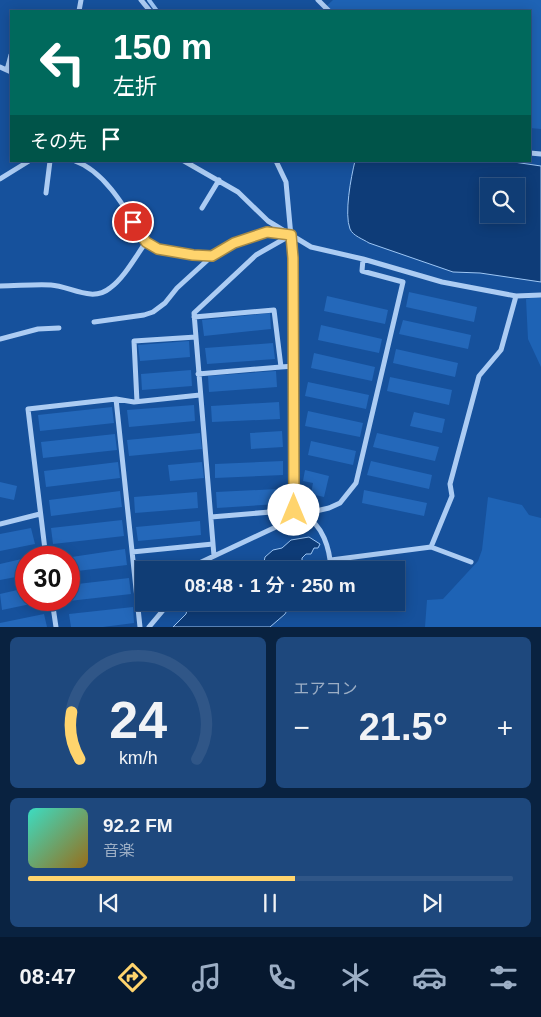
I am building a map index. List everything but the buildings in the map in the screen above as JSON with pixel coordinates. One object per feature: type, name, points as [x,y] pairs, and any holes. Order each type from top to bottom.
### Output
[{"type":"street","points":[[141,0],[149,10]]},
{"type":"street","points":[[318,0],[328,10]]},
{"type":"street","points":[[0,67],[9,71]]},
{"type":"street","points":[[0,179],[27,162]]},
{"type":"street","points":[[46,193],[50,162]]},
{"type":"street","points":[[77,162],[92,170],[102,179],[146,242],[158,249],[176,253],[212,256]]},
{"type":"street","points":[[186,162],[238,192],[268,221],[311,247],[363,259],[442,282],[516,296],[541,295]]},
{"type":"street","points":[[276,162],[286,182],[293,258],[294,513]]},
{"type":"street","points":[[202,208],[219,180]]},
{"type":"street","points":[[94,322],[154,312],[212,256],[234,243],[267,232],[291,235]]},
{"type":"street","points":[[214,556],[194,313],[256,255],[291,235]]},
{"type":"street","points":[[0,286],[51,285],[90,294],[100,293],[109,289],[117,282],[146,242]]},
{"type":"street","points":[[211,517],[302,514],[330,508],[340,503],[356,484],[403,282],[362,271],[363,259]]},
{"type":"street","points":[[430,547],[452,496],[450,484],[479,376],[501,350],[516,296]]},
{"type":"street","points":[[194,317],[274,310],[281,367]]},
{"type":"street","points":[[0,339],[38,329],[59,328]]},
{"type":"street","points":[[137,402],[134,341],[196,337]]},
{"type":"street","points":[[198,374],[294,366]]},
{"type":"street","points":[[44,546],[28,409],[116,399],[137,402],[200,395]]},
{"type":"street","points":[[116,399],[140,627]]},
{"type":"street","points":[[203,561],[278,526],[294,513]]},
{"type":"street","points":[[0,524],[40,514]]},
{"type":"street","points":[[302,514],[310,518],[320,530],[326,540],[331,560],[430,547],[471,562]]},
{"type":"street","points":[[132,552],[213,544]]},
{"type":"street","points":[[54,611],[56,627]]},
{"type":"street","points":[[149,627],[162,611]]},
{"type":"shaded area","points":[[333,0],[541,0],[541,129],[531,128],[531,10],[322,10]]},
{"type":"shaded area","points":[[355,162],[514,162],[541,166],[541,282],[480,273],[453,272],[369,243],[353,234],[348,222]]},
{"type":"shaded area","points":[[541,298],[541,367],[528,339],[526,299]]},
{"type":"shaded area","points":[[488,497],[522,505],[529,515],[541,518],[541,627],[425,627],[427,600],[443,599],[478,561],[482,550]]},
{"type":"shaded area","points":[[309,537],[320,544],[318,548],[314,548],[311,554],[306,554],[302,561],[264,561],[265,557],[273,550],[282,548],[291,540]]},
{"type":"shaded area","points":[[187,611],[287,611],[270,627],[173,627]]},
{"type":"waterway","points":[[149,0],[156,10]]},
{"type":"route","points":[[133,222],[146,242],[158,249],[193,255],[212,256],[234,243],[267,232],[291,235],[293,258],[294,510]]}]
